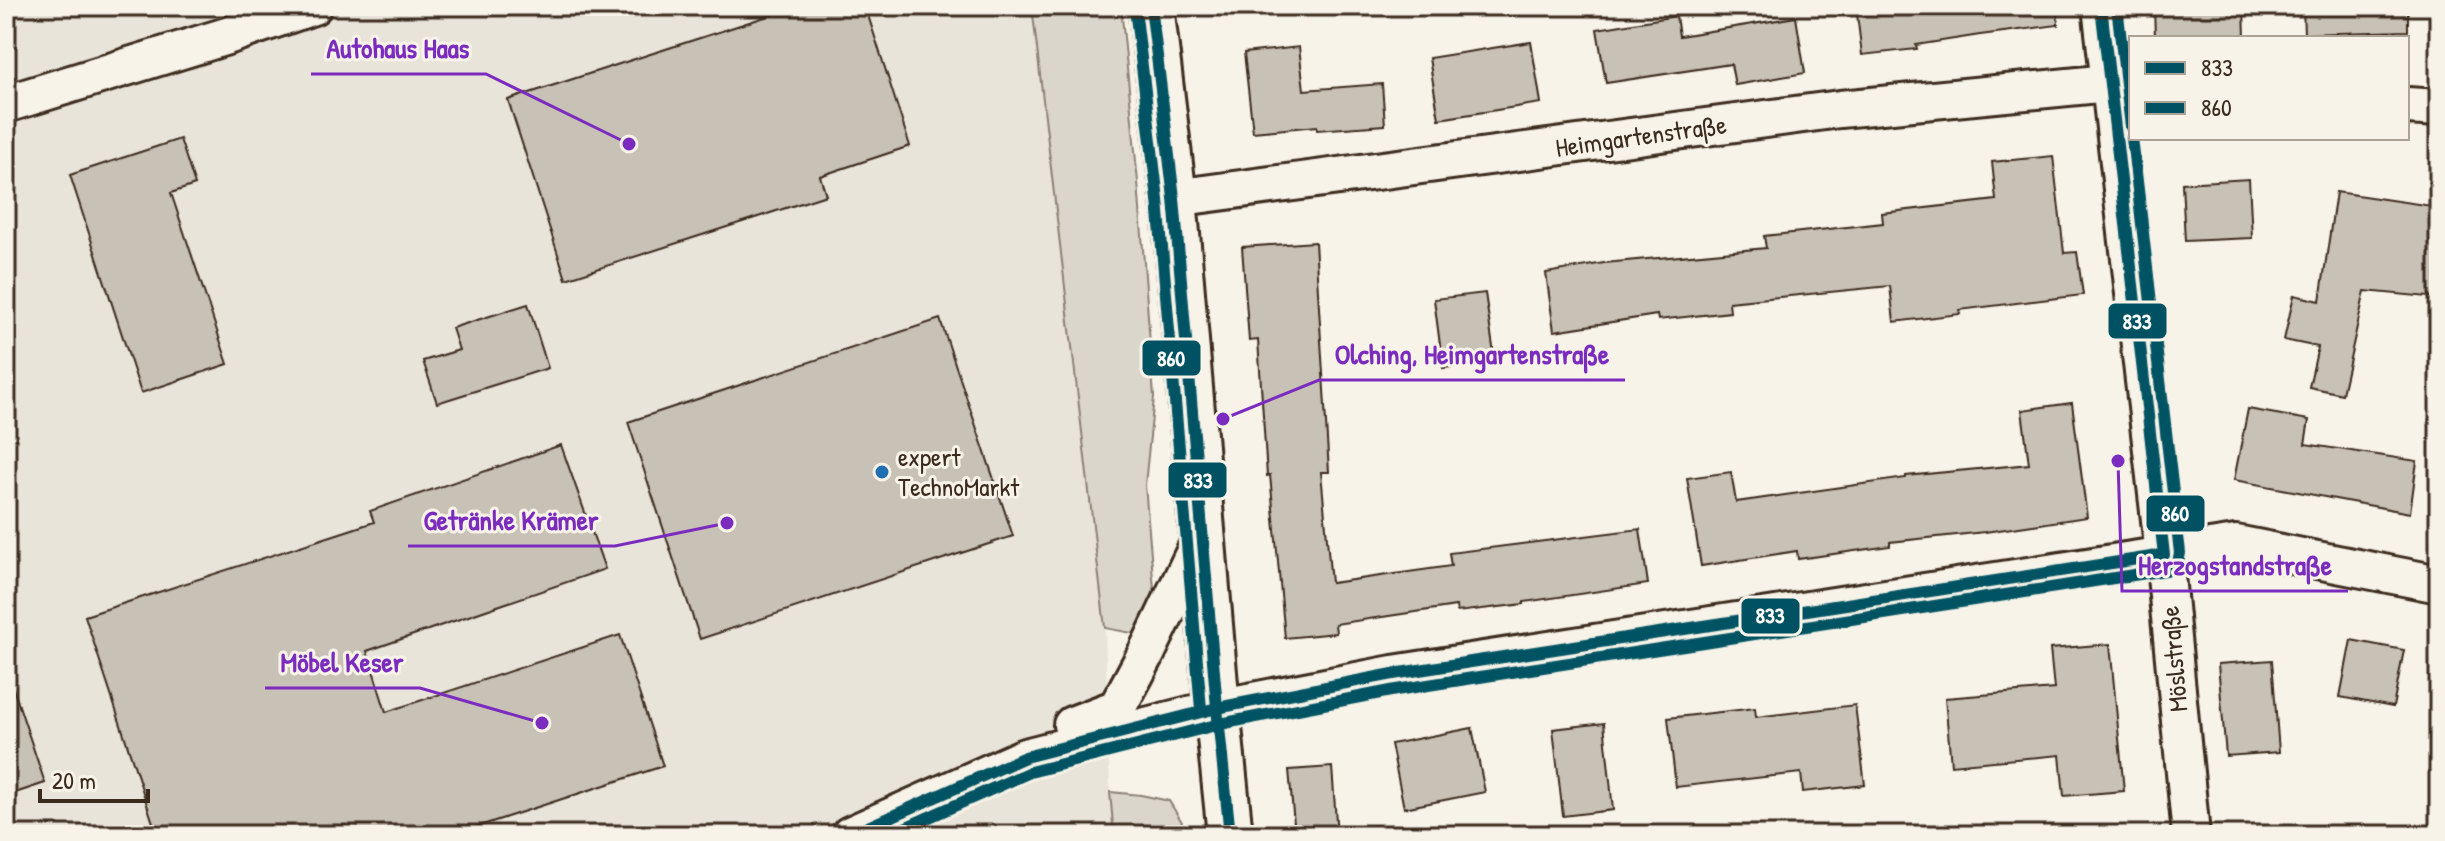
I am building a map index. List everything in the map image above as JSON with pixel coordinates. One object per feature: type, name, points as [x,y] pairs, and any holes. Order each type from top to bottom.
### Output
[{"type":"main road","points":[[1151,6],[1174,198],[1230,835]]},
{"type":"street","points":[[6,104],[227,36],[313,6]]},
{"type":"street","name":"Möslstraße","points":[[2101,6],[2120,84],[2191,835]]},
{"type":"street","name":"Heimgartenstraße","points":[[1174,198],[1840,109],[2120,84]]},
{"type":"street","points":[[2409,106],[2439,108]]},
{"type":"street","points":[[1025,757],[1058,731],[1117,708],[1202,537]]},
{"type":"street","points":[[850,835],[1025,757],[1217,708],[1393,674],[2236,544],[2439,584]]},
{"type":"shaded area","points":[[6,6],[1032,6],[1105,628],[1114,835],[6,835]]},
{"type":"shaded area","points":[[1032,6],[1121,6],[1154,397],[1145,485],[1154,589],[1148,628],[1137,634],[1105,628]]},
{"type":"shaded area","points":[[1110,792],[1169,801],[1182,822],[1184,835],[1114,835]]},
{"type":"building","points":[[799,6],[865,6],[910,146],[820,176],[826,195],[566,279],[508,100]]},
{"type":"building","points":[[1856,6],[2057,6],[2058,25],[1862,55]]},
{"type":"building","points":[[2154,6],[2244,6],[2245,36],[2155,36]]},
{"type":"building","points":[[2303,6],[2408,6],[2408,31],[2304,34]]},
{"type":"building","points":[[1676,16],[1679,36],[1796,17],[1805,73],[1735,85],[1731,64],[1606,83],[1597,29]]},
{"type":"building","points":[[1531,42],[1541,103],[1439,119],[1429,58]]},
{"type":"building","points":[[1299,47],[1304,90],[1382,84],[1385,125],[1317,130],[1317,126],[1253,132],[1244,53]]},
{"type":"building","points":[[180,139],[195,185],[171,193],[228,364],[141,393],[70,175]]},
{"type":"building","points":[[2053,156],[2064,253],[2077,252],[2083,295],[1959,310],[1960,314],[1894,322],[1890,286],[1729,302],[1730,312],[1658,320],[1657,315],[1554,331],[1546,273],[1604,263],[1766,248],[1764,236],[1883,223],[1882,213],[1996,200],[1992,162]]},
{"type":"building","points":[[2249,179],[2252,238],[2185,241],[2182,183]]},
{"type":"building","points":[[2336,192],[2439,207],[2439,298],[2365,291],[2342,394],[2309,387],[2318,347],[2284,340],[2294,295],[2320,301]]},
{"type":"building","points":[[1315,242],[1329,472],[1321,472],[1331,583],[1451,566],[1449,553],[1640,529],[1648,584],[1524,604],[1457,612],[1456,606],[1335,624],[1336,633],[1285,638],[1270,475],[1267,476],[1258,340],[1249,341],[1242,247]]},
{"type":"building","points":[[1485,293],[1495,361],[1443,368],[1434,299]]},
{"type":"building","points":[[528,304],[548,368],[437,403],[423,361],[459,350],[452,328]]},
{"type":"building","points":[[940,319],[1013,536],[700,639],[628,422]]},
{"type":"building","points":[[2072,403],[2087,517],[1890,542],[1890,546],[1798,559],[1797,551],[1701,566],[1687,478],[1731,472],[1736,502],[1906,476],[2029,464],[2022,410]]},
{"type":"building","points":[[2248,409],[2309,420],[2305,444],[2417,461],[2410,513],[2234,480]]},
{"type":"building","points":[[561,445],[605,569],[367,651],[386,712],[620,635],[663,766],[452,835],[157,835],[85,616],[374,522],[370,511]]},
{"type":"building","points":[[2351,640],[2404,650],[2393,707],[2340,697]]},
{"type":"building","points":[[2110,644],[2124,791],[2064,796],[2060,755],[1951,765],[1945,698],[2054,689],[2050,649]]},
{"type":"building","points":[[2272,660],[2279,752],[2226,756],[2218,664]]},
{"type":"building","points":[[11,682],[45,783],[6,796],[6,683]]},
{"type":"building","points":[[1855,705],[1865,785],[1803,792],[1801,773],[1676,787],[1668,718],[1755,708],[1756,717]]},
{"type":"building","points":[[1604,723],[1613,810],[1563,816],[1553,729]]},
{"type":"building","points":[[1472,728],[1485,792],[1404,808],[1391,744]]},
{"type":"building","points":[[1332,767],[1337,835],[1295,835],[1289,770]]},
{"type":"transit line","name":"833","points":[[1151,6],[1174,198],[1230,835]]},
{"type":"transit line","name":"833","points":[[850,835],[1025,757],[1217,708],[1393,674],[2164,555],[2101,6]]},
{"type":"transit line","name":"860","points":[[2117,6],[2129,110]]},
{"type":"transit line","name":"860","points":[[1135,8],[1158,200],[1201,709]]},
{"type":"transit line","name":"860","points":[[889,835],[1030,772],[1220,724],[1396,690],[2172,569],[2180,553],[2132,140]]},
{"type":"place","name":"Autohaus Haas","points":[[629,144]]},
{"type":"place","name":"Olching, Heimgartenstraße","points":[[1223,419]]},
{"type":"place","name":"Herzogstandstraße","points":[[2118,461]]},
{"type":"place","name":"expert TechnoMarkt","points":[[882,472]]},
{"type":"place","name":"Getränke Krämer","points":[[727,523]]},
{"type":"place","name":"Möbel Keser","points":[[542,723]]}]
